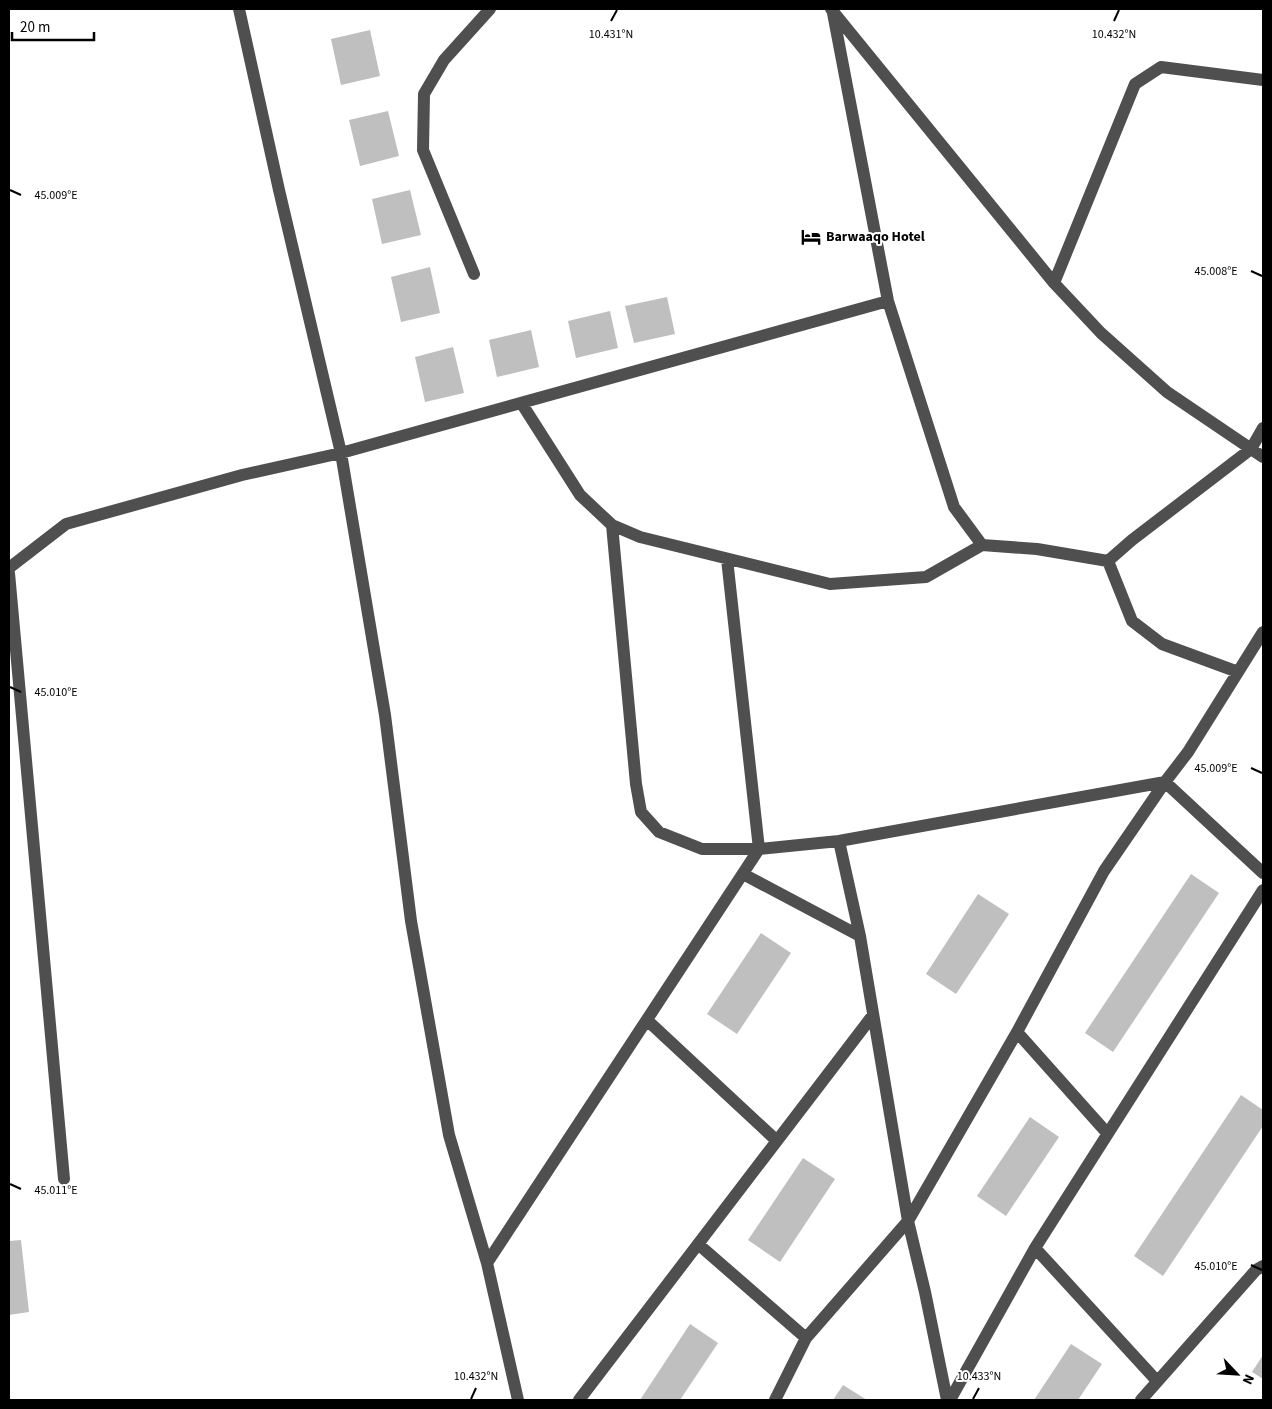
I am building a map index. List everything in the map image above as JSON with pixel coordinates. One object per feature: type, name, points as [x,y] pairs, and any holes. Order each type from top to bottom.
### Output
[{"type":"street","points":[[239,9],[281,200],[342,454],[385,715],[411,921],[449,1136],[487,1263],[518,1400]]},
{"type":"street","points":[[474,274],[423,150],[424,94],[444,60],[490,9]]},
{"type":"street","points":[[831,9],[1054,283],[1101,333],[1167,392],[1263,457]]},
{"type":"street","points":[[831,9],[888,301],[954,507],[982,545]]},
{"type":"street","points":[[1054,283],[1134,84],[1161,67],[1263,80]]},
{"type":"street","points":[[9,568],[66,524],[242,474],[342,454],[888,301]]},
{"type":"street","points":[[522,404],[580,494],[612,525],[640,537],[830,584],[926,577],[982,545],[1037,549],[1108,561]]},
{"type":"street","points":[[1108,561],[1132,540],[1251,449],[1263,428]]},
{"type":"street","points":[[612,525],[636,784],[641,812],[659,832],[702,849],[759,849],[839,841],[1165,782]]},
{"type":"street","points":[[487,1263],[759,849],[727,559]]},
{"type":"street","points":[[1108,561],[1132,621],[1162,644],[1238,672]]},
{"type":"street","points":[[9,573],[64,1179]]},
{"type":"street","points":[[775,1400],[806,1338],[908,1221],[1017,1032],[1104,871],[1188,752],[1263,632]]},
{"type":"street","points":[[1165,782],[1263,873]]},
{"type":"street","points":[[839,841],[860,936],[908,1221],[948,1400]]},
{"type":"street","points":[[743,874],[860,936]]},
{"type":"street","points":[[948,1400],[1035,1248],[1263,890]]},
{"type":"street","points":[[579,1400],[873,1015]]},
{"type":"street","points":[[647,1020],[777,1141]]},
{"type":"street","points":[[1017,1032],[1107,1133]]},
{"type":"street","points":[[698,1244],[806,1338]]},
{"type":"street","points":[[1035,1248],[1157,1381]]},
{"type":"street","points":[[1141,1400],[1256,1270],[1263,1266]]},
{"type":"building","points":[[370,30],[380,76],[341,85],[331,39]]},
{"type":"building","points":[[388,111],[399,156],[360,166],[349,120]]},
{"type":"building","points":[[410,190],[421,235],[382,244],[372,199]]},
{"type":"building","points":[[430,267],[440,313],[401,322],[391,277]]},
{"type":"building","points":[[667,297],[675,334],[634,343],[625,306]]},
{"type":"building","points":[[610,311],[618,348],[576,358],[568,321]]},
{"type":"building","points":[[531,330],[539,367],[497,377],[489,340]]},
{"type":"building","points":[[453,347],[464,393],[425,402],[415,357]]},
{"type":"building","points":[[1191,874],[1219,893],[1113,1052],[1085,1033]]},
{"type":"building","points":[[978,894],[1009,914],[956,994],[926,974]]},
{"type":"building","points":[[761,933],[791,953],[737,1034],[707,1014]]},
{"type":"building","points":[[1241,1095],[1263,1110],[1263,1126],[1163,1276],[1134,1256]]},
{"type":"building","points":[[1030,1117],[1059,1137],[1006,1216],[977,1196]]},
{"type":"building","points":[[803,1158],[835,1179],[780,1262],[748,1240]]},
{"type":"building","points":[[21,1240],[29,1312],[9,1315],[9,1241]]},
{"type":"building","points":[[690,1324],[718,1343],[680,1400],[640,1400]]},
{"type":"building","points":[[1071,1344],[1102,1364],[1078,1400],[1034,1400]]},
{"type":"building","points":[[1263,1355],[1263,1379],[1252,1372]]},
{"type":"building","points":[[843,1385],[867,1400],[833,1400]]},
{"type":"place","name":"Barwaaqo Hotel","points":[[811,237]]}]
